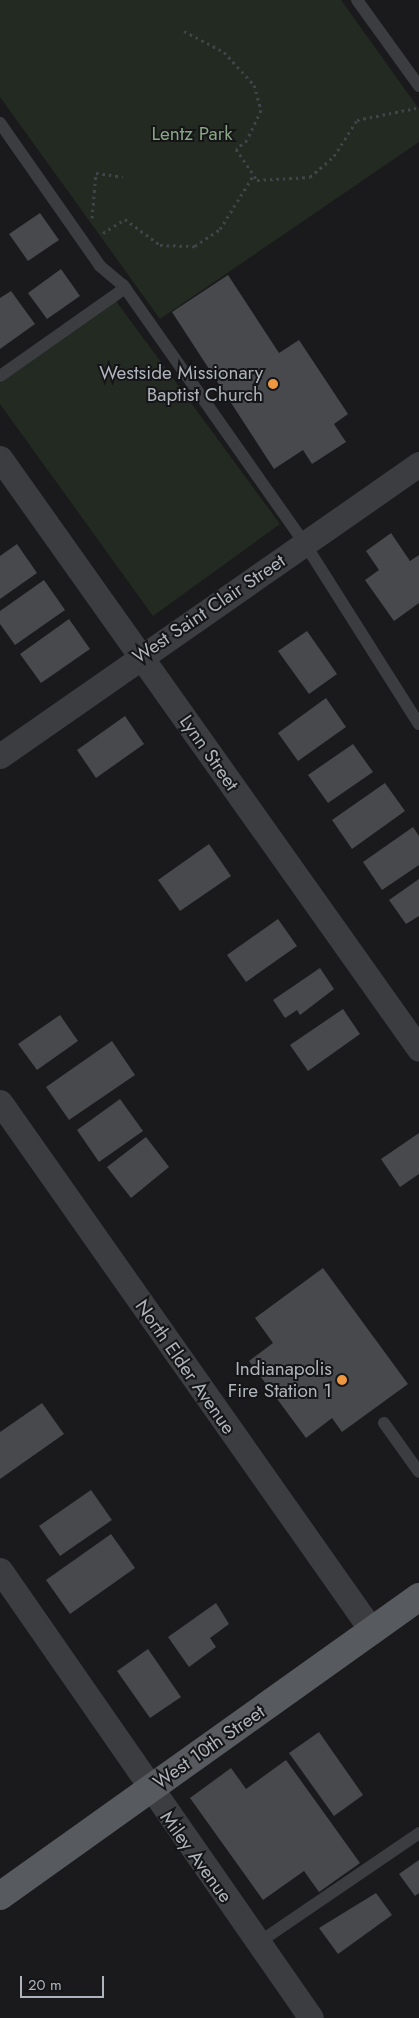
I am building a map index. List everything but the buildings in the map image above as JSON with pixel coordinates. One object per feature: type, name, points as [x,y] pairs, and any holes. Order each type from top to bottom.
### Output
[{"type":"main road","name":"West 10th Street","points":[[0,1896],[419,1598]]},
{"type":"street","name":"Lynn Street","points":[[0,458],[419,1049]]},
{"type":"street","name":"West Saint Clair Street","points":[[0,756],[419,464]]},
{"type":"street","name":"North Elder Avenue","points":[[0,1102],[372,1631]]},
{"type":"street","name":"Miley Avenue","points":[[0,1570],[133,1757],[150,1790],[311,2018]]},
{"type":"lane","points":[[357,0],[419,86]]},
{"type":"lane","points":[[0,124],[87,243],[125,288],[305,544],[419,724]]},
{"type":"lane","points":[[0,376],[125,288]]},
{"type":"lane","points":[[384,1423],[419,1472]]},
{"type":"lane","points":[[258,1943],[419,1833]]},
{"type":"path","points":[[184,31],[224,52],[254,85],[261,110],[252,134],[236,149],[253,176],[278,181],[310,178],[334,156],[357,120],[419,107]]},
{"type":"path","points":[[87,243],[96,173],[123,177]]},
{"type":"path","points":[[87,243],[126,219],[160,245],[195,246],[220,228],[253,176]]},
{"type":"green space","name":"Lentz Park","points":[[0,0],[341,0],[419,109],[419,142],[160,319],[0,97]]},
{"type":"green space","points":[[116,301],[280,524],[153,616],[0,404],[0,383]]},
{"type":"place","name":"Westside Missionary Baptist Church","points":[[273,384]]},
{"type":"place","name":"Indianapolis Fire Station 1","points":[[342,1380]]}]
